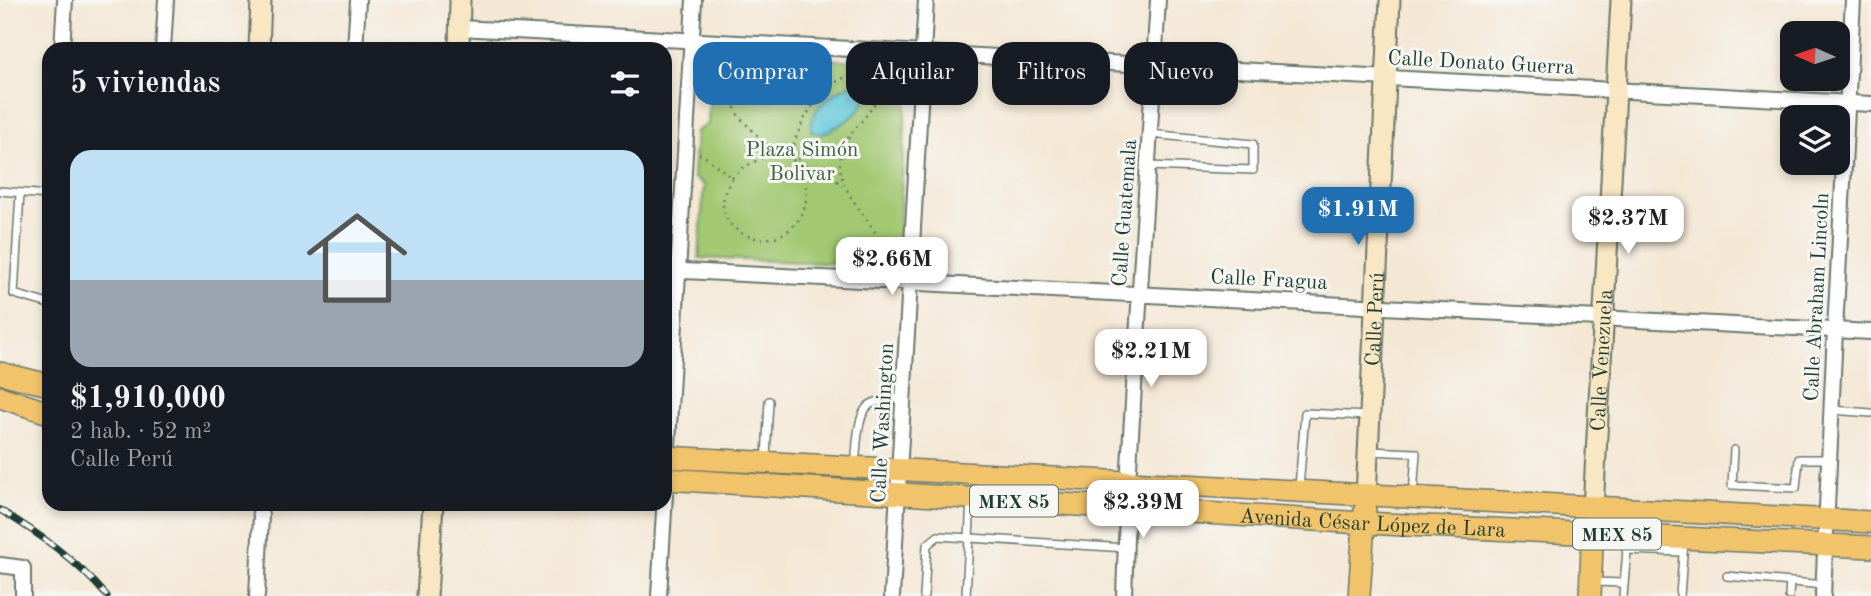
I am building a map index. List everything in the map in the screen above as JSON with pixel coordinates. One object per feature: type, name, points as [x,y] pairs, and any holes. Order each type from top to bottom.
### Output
[{"type":"main road","points":[[259,42],[261,0]]},
{"type":"main road","points":[[459,42],[460,0]]},
{"type":"main road","name":"Calle Perú","points":[[1359,596],[1390,0]]},
{"type":"main road","name":"Calle Venezuela","points":[[1590,589],[1621,0]]},
{"type":"main road","points":[[0,373],[42,383]]},
{"type":"main road","points":[[0,397],[42,411]]},
{"type":"main road","name":"Avenida César López de Lara","points":[[672,457],[1871,523]]},
{"type":"main road","name":"Avenida César López de Lara","points":[[672,479],[1363,523],[1592,533],[1627,542],[1871,547]]},
{"type":"main road","points":[[427,596],[433,511]]},
{"type":"street","points":[[62,42],[65,0]]},
{"type":"street","points":[[163,42],[166,0]]},
{"type":"street","points":[[355,42],[358,0]]},
{"type":"street","points":[[672,262],[685,153],[694,0]]},
{"type":"street","name":"Calle Washington","points":[[924,42],[926,0]]},
{"type":"street","name":"Calle Guatemala","points":[[1155,42],[1158,0]]},
{"type":"street","name":"Calle Abraham Lincoln","points":[[1824,590],[1853,0]]},
{"type":"street","name":"Calle Donato Guerra","points":[[460,28],[712,42]]},
{"type":"street","name":"Calle Donato Guerra","points":[[978,56],[1124,64]]},
{"type":"street","name":"Calle Donato Guerra","points":[[1238,70],[1871,104]]},
{"type":"street","name":"Calle Washington","points":[[892,596],[920,105]]},
{"type":"street","name":"Calle Guatemala","points":[[1124,596],[1128,483],[1151,105]]},
{"type":"street","name":"Calle Fragua","points":[[672,270],[1871,332]]},
{"type":"street","points":[[257,596],[260,511]]},
{"type":"street","points":[[659,596],[664,511]]},
{"type":"street","points":[[0,565],[23,568],[23,596]]},
{"type":"lane","points":[[1148,166],[1253,170],[1253,144],[1150,134]]},
{"type":"lane","points":[[0,191],[42,195]]},
{"type":"lane","points":[[20,193],[14,294],[42,302]]},
{"type":"lane","points":[[855,467],[860,419],[864,411],[873,402],[905,398]]},
{"type":"lane","points":[[766,463],[769,401]]},
{"type":"lane","points":[[1832,411],[1871,412]]},
{"type":"lane","points":[[1298,492],[1305,413],[1370,416]]},
{"type":"lane","points":[[1734,450],[1732,485],[1796,488],[1799,459],[1830,459]]},
{"type":"lane","points":[[1368,451],[1416,453],[1413,499]]},
{"type":"lane","points":[[966,596],[971,499]]},
{"type":"lane","points":[[924,596],[927,545],[938,536],[1126,548]]},
{"type":"lane","points":[[1623,596],[1627,542]]},
{"type":"lane","points":[[1680,596],[1684,545]]},
{"type":"lane","points":[[1727,576],[1790,582],[1824,590]]},
{"type":"lane","points":[[1789,596],[1790,582]]},
{"type":"lane","points":[[1590,589],[1623,583]]},
{"type":"path","points":[[774,152],[744,167],[732,178],[724,194],[725,213],[736,230],[754,239],[769,239],[787,233],[797,223],[805,208],[807,187],[794,145],[806,114],[827,91],[853,75],[867,71],[877,73],[883,83],[879,99],[845,141],[840,155],[843,187]]},
{"type":"path","points":[[734,105],[739,117],[774,152],[834,178],[860,207],[877,234],[872,250],[869,281]]},
{"type":"path","points":[[685,153],[702,154],[732,178]]},
{"type":"green space","name":"Plaza Simón Bolivar","points":[[832,60],[846,60],[846,105],[906,105],[897,266],[699,258],[704,185],[693,177],[696,131],[708,124],[709,105],[832,105]]},
{"type":"water","points":[[846,87],[846,105],[862,105],[860,109],[846,122],[822,134],[811,131],[819,106],[832,105],[832,95]]},
{"type":"railway","points":[[0,510],[57,548],[107,596]]}]
